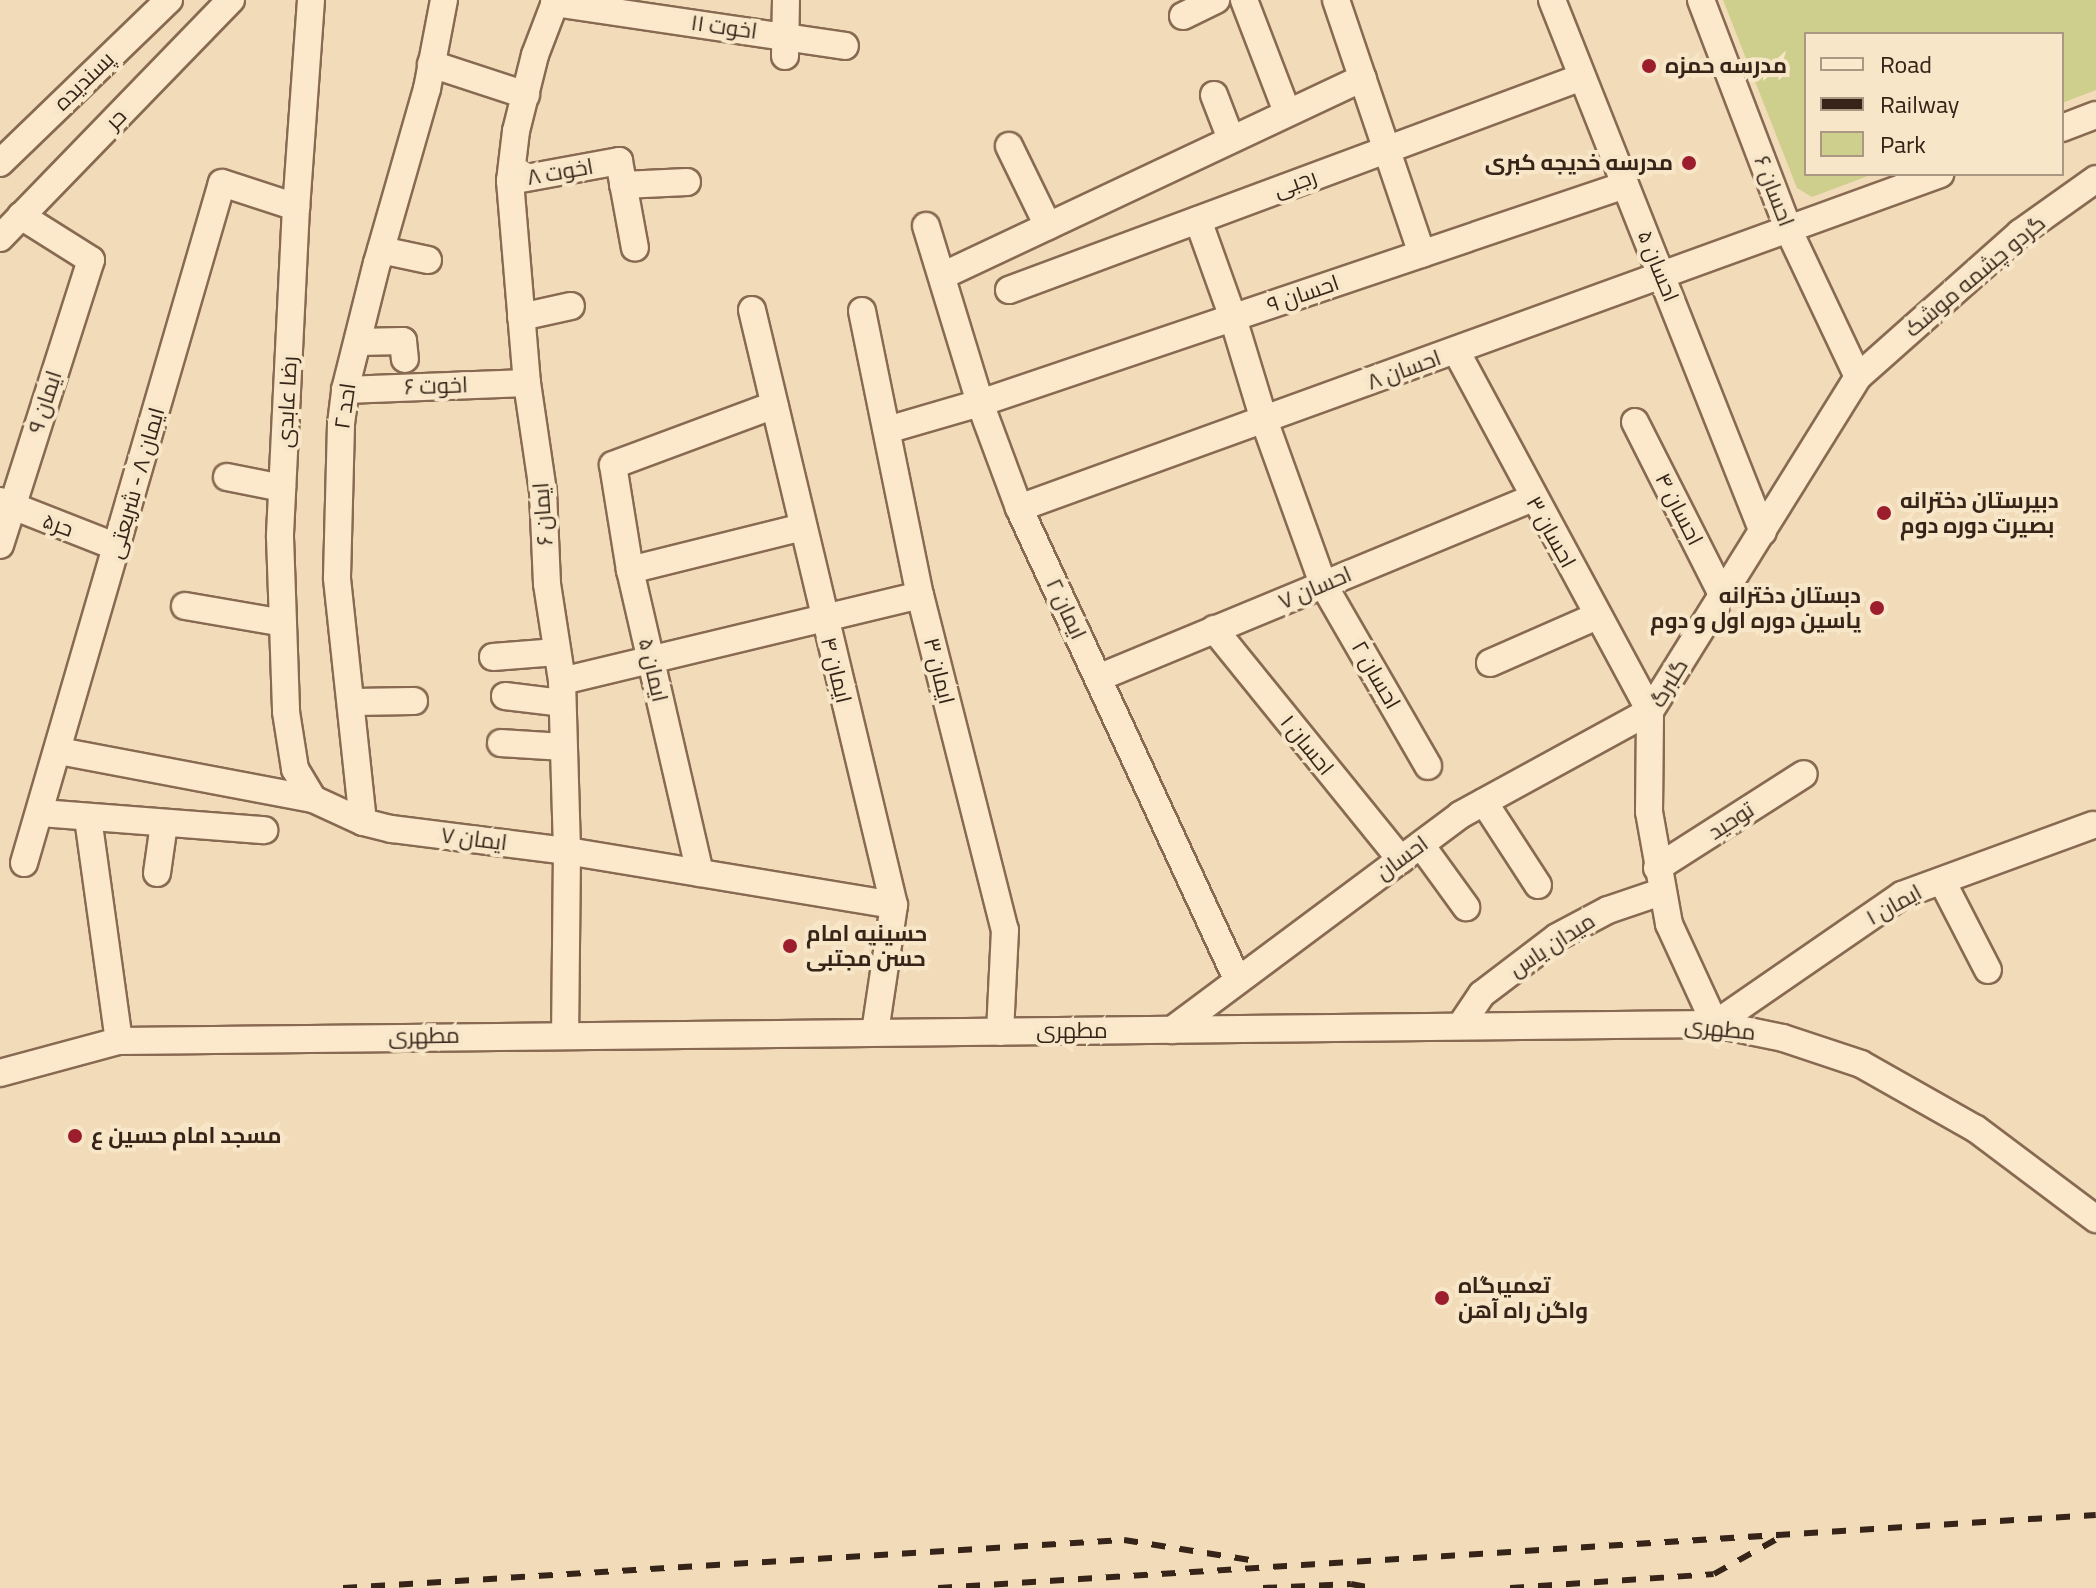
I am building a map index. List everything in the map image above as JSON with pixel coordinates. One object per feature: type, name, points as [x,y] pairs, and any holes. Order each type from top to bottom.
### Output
[{"type":"street","name":"پسندیده","points":[[0,163],[142,11],[169,0]]},
{"type":"street","name":"حر","points":[[0,238],[231,0]]},
{"type":"street","name":"رضا عابدی","points":[[311,0],[296,207],[282,488],[286,712],[295,769],[313,799]]},
{"type":"street","name":"احد ۲","points":[[363,822],[353,702],[337,577],[345,390],[427,89],[444,0]]},
{"type":"street","points":[[784,46],[786,0]]},
{"type":"street","points":[[1183,16],[1216,0]]},
{"type":"street","points":[[1244,0],[1287,112]]},
{"type":"street","points":[[1336,0],[1422,254]]},
{"type":"street","name":"احسان ۵","points":[[1552,0],[1763,532]]},
{"type":"street","name":"احسان ۶","points":[[1701,0],[1789,231],[1858,377]]},
{"type":"street","name":"اخوت ۱۱","points":[[555,2],[688,11],[784,46],[845,46]]},
{"type":"street","name":"ایمان ۶","points":[[555,2],[526,95],[510,181],[527,383],[543,492],[547,584],[562,692],[567,851],[565,1034]]},
{"type":"street","points":[[431,64],[526,95]]},
{"type":"street","name":"رجبی","points":[[1009,290],[1582,77]]},
{"type":"street","points":[[942,276],[1363,78]]},
{"type":"street","points":[[1214,95],[1231,139]]},
{"type":"street","points":[[2064,127],[2096,115]]},
{"type":"street","points":[[1009,146],[1048,226]]},
{"type":"street","name":"اخوت ۸","points":[[510,181],[619,161],[635,248]]},
{"type":"street","name":"احسان ۸","points":[[1019,508],[1935,176]]},
{"type":"street","name":"گردو چشمه موشک","points":[[1858,377],[2020,233],[2096,179]]},
{"type":"street","points":[[623,185],[687,182]]},
{"type":"street","name":"ایمان ۸ - شریعتی","points":[[24,863],[222,183],[296,207]]},
{"type":"street","name":"احسان ۹","points":[[887,430],[980,403],[1625,185]]},
{"type":"street","name":"ایمان ۹","points":[[0,545],[6,504],[91,260],[21,216]]},
{"type":"street","name":"احسان ۲","points":[[1198,220],[1233,318],[1264,420],[1323,584],[1428,766]]},
{"type":"street","name":"ایمان ۲","points":[[926,226],[980,403],[1019,508],[1237,979]]},
{"type":"street","points":[[381,250],[428,260]]},
{"type":"street","points":[[521,317],[571,306]]},
{"type":"street","name":"ایمان ۴","points":[[752,310],[823,618],[894,905],[875,1032]]},
{"type":"street","name":"ایمان ۳","points":[[862,311],[920,595],[1005,930],[1000,1032]]},
{"type":"street","points":[[358,342],[403,341],[405,359]]},
{"type":"street","name":"احسان ۳","points":[[1456,351],[1532,498],[1650,711]]},
{"type":"street","name":"گلبرگ","points":[[1715,1024],[1669,924],[1659,880],[1649,812],[1650,711],[1858,377]]},
{"type":"street","name":"اخوت ۶","points":[[345,390],[527,383]]},
{"type":"street","name":"ایمان ۵","points":[[700,873],[630,570],[613,465],[774,405]]},
{"type":"street","name":"احسان ۴","points":[[1635,422],[1723,596]]},
{"type":"street","points":[[227,477],[282,488]]},
{"type":"street","name":"احسان ۷","points":[[1098,678],[1532,498]]},
{"type":"street","name":"حر۵","points":[[6,504],[117,547]]},
{"type":"street","points":[[630,570],[802,527]]},
{"type":"street","points":[[505,696],[562,692],[650,660],[920,595]]},
{"type":"street","points":[[185,606],[283,623]]},
{"type":"street","points":[[1490,663],[1597,616]]},
{"type":"street","name":"احسان ۱","points":[[1214,629],[1411,852],[1466,907]]},
{"type":"street","points":[[493,657],[557,652]]},
{"type":"street","points":[[353,702],[414,701]]},
{"type":"street","name":"احسان","points":[[1172,1030],[1237,979],[1484,802],[1650,711]]},
{"type":"street","points":[[501,743],[563,747]]},
{"type":"street","name":"ایمان ۷","points":[[59,751],[313,799],[363,822],[567,851],[894,905]]},
{"type":"street","name":"توحید","points":[[1659,880],[1804,774]]},
{"type":"street","points":[[1484,802],[1538,885]]},
{"type":"street","points":[[41,813],[264,830]]},
{"type":"street","points":[[88,818],[119,1041]]},
{"type":"street","points":[[157,873],[164,824]]},
{"type":"street","name":"ایمان ۱","points":[[1715,1024],[1902,895],[2093,825]]},
{"type":"street","name":"میدان یاس","points":[[1461,1025],[1482,994],[1557,937],[1659,880]]},
{"type":"street","points":[[1942,881],[1988,970]]},
{"type":"street","name":"مطهری","points":[[0,1073],[119,1041],[1715,1024],[1783,1038],[1861,1064],[1976,1129],[2096,1219]]},
{"type":"green space","points":[[1723,0],[2096,0],[2096,90],[2064,102],[2064,32],[1804,32],[1804,176],[1868,176],[1812,197],[1797,188]]},
{"type":"railway","points":[[938,1588],[2096,1515]]},
{"type":"railway","points":[[1510,1588],[1714,1574],[1784,1535]]},
{"type":"railway","points":[[343,1588],[1124,1540],[1256,1561]]},
{"type":"railway","points":[[1263,1588],[1351,1584],[1372,1588]]},
{"type":"place","name":"مدرسه حمزه","points":[[1649,66]]},
{"type":"place","name":"مدرسه خدیجه کبری","points":[[1689,163]]},
{"type":"place","name":"دبیرستان دخترانه بصیرت دوره دوم","points":[[1884,513]]},
{"type":"place","name":"دبستان دخترانه یاسین دوره اول و دوم","points":[[1877,608]]},
{"type":"place","name":"حسینیه امام حسن مجتبی","points":[[790,946]]},
{"type":"place","name":"مسجد امام حسین ع","points":[[75,1136]]},
{"type":"place","name":"تعمیرگاه واگن راه آهن","points":[[1442,1298]]}]
